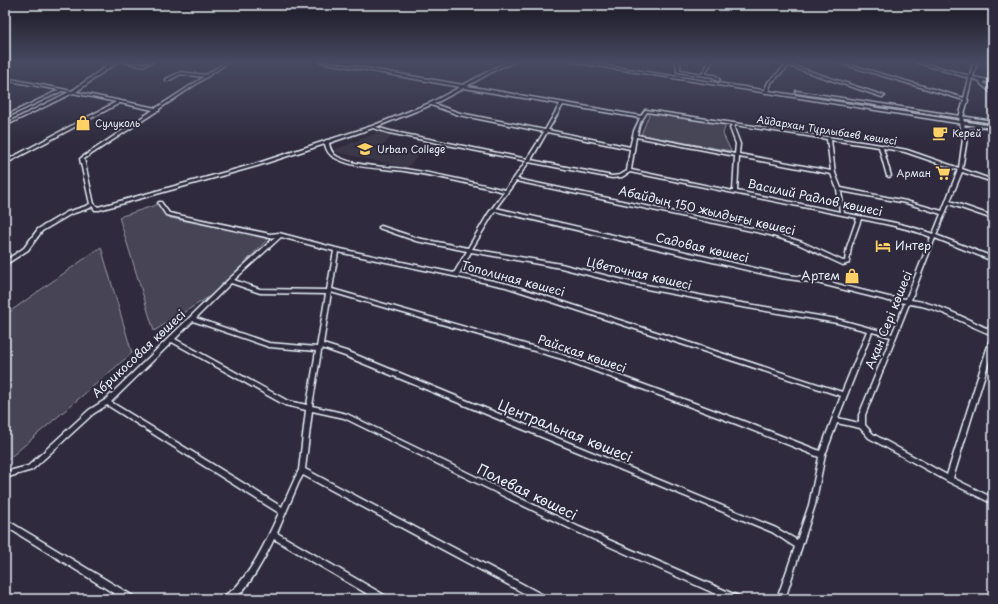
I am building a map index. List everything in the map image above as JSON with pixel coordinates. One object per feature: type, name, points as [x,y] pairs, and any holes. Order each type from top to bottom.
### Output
[{"type":"main road","points":[[768,90],[961,120],[993,127]]},
{"type":"main road","points":[[961,120],[993,122]]},
{"type":"main road","points":[[964,131],[967,128],[973,127],[993,127]]},
{"type":"street","points":[[5,117],[60,90]]},
{"type":"street","points":[[66,90],[158,110]]},
{"type":"street","points":[[5,124],[76,90]]},
{"type":"street","points":[[187,90],[82,159],[92,204],[97,208],[256,165],[373,127],[431,104],[458,90]]},
{"type":"street","points":[[373,127],[389,132],[528,161],[613,177],[623,176],[629,171],[632,148],[641,117],[488,90]]},
{"type":"street","points":[[866,90],[883,96]]},
{"type":"street","points":[[933,90],[966,100]]},
{"type":"street","points":[[961,120],[968,90]]},
{"type":"street","points":[[5,163],[119,102]]},
{"type":"street","points":[[431,104],[459,114],[632,148]]},
{"type":"street","points":[[456,274],[505,191],[528,161],[562,104]]},
{"type":"street","points":[[24,108],[31,112]]},
{"type":"street","name":"Айдархан Тұрлыбаев көшесі","points":[[641,117],[644,111],[649,110],[882,146],[906,151],[960,171],[993,181]]},
{"type":"street","name":"Ақан Сері көшесі","points":[[862,426],[862,415],[960,171],[964,152],[964,131],[961,120]]},
{"type":"street","points":[[734,124],[732,128],[739,142],[735,192]]},
{"type":"street","points":[[635,136],[833,173]]},
{"type":"street","points":[[829,139],[833,173],[839,189],[842,214]]},
{"type":"street","points":[[327,141],[327,149],[330,154],[336,158],[380,168],[428,175],[505,191]]},
{"type":"street","points":[[882,146],[889,176]]},
{"type":"street","name":"Василий Радлов көшесі","points":[[629,171],[902,226],[934,236],[993,259]]},
{"type":"street","name":"Абайдың 150 жылдығы көшесі","points":[[514,179],[770,234],[800,243],[843,263],[847,262],[849,247],[859,218]]},
{"type":"street","points":[[839,189],[906,202],[943,213]]},
{"type":"street","points":[[948,202],[993,218]]},
{"type":"street","name":"Тополиная көшесі","points":[[160,203],[168,214],[263,234],[279,235],[336,250],[506,285],[844,395]]},
{"type":"street","points":[[5,263],[26,249],[37,232],[69,214],[88,208],[92,204]]},
{"type":"street","name":"Садовая көшесі","points":[[494,209],[781,276],[817,281],[907,302],[920,303],[938,309],[993,333]]},
{"type":"street","name":"Цветочная көшесі","points":[[381,227],[416,238],[469,250],[561,266],[631,284],[837,321],[893,336]]},
{"type":"street","name":"Абрикосовая көшесі","points":[[5,475],[30,468],[91,412],[107,402],[279,235]]},
{"type":"street","points":[[226,599],[231,597],[245,581],[273,535],[302,471],[309,408],[336,250]]},
{"type":"street","name":"Райская көшесі","points":[[230,281],[260,291],[318,293],[329,291],[563,357],[741,423],[822,455]]},
{"type":"street","name":"Центральная көшесі","points":[[193,319],[269,344],[320,347],[347,354],[774,530],[798,545]]},
{"type":"street","points":[[781,599],[812,505],[822,455],[870,330]]},
{"type":"street","points":[[949,479],[993,339]]},
{"type":"street","name":"Полевая көшесі","points":[[171,340],[288,403],[297,407],[309,408],[345,416],[577,529],[735,599]]},
{"type":"street","points":[[107,402],[283,511]]},
{"type":"street","points":[[835,420],[862,426],[871,436],[949,479],[993,501]]},
{"type":"street","points":[[302,471],[542,599]]},
{"type":"street","points":[[5,522],[130,599]]},
{"type":"street","points":[[273,535],[383,599]]},
{"type":"shaded area","points":[[650,112],[726,124],[723,134],[731,151],[641,135]]},
{"type":"shaded area","name":"Urban College","points":[[377,133],[392,135],[383,146],[419,155],[407,168],[331,151]]},
{"type":"shaded area","points":[[159,204],[170,218],[270,237],[215,293],[154,331],[119,217]]},
{"type":"shaded area","points":[[101,247],[132,353],[5,462],[5,315]]},
{"type":"place","name":"Сулуколь","points":[[83,123]]},
{"type":"place","name":"Керей","points":[[940,133]]},
{"type":"place","name":"Urban College","points":[[365,149]]},
{"type":"place","name":"Арман","points":[[943,173]]},
{"type":"place","name":"Интер","points":[[883,246]]},
{"type":"place","name":"Артем","points":[[852,276]]}]
